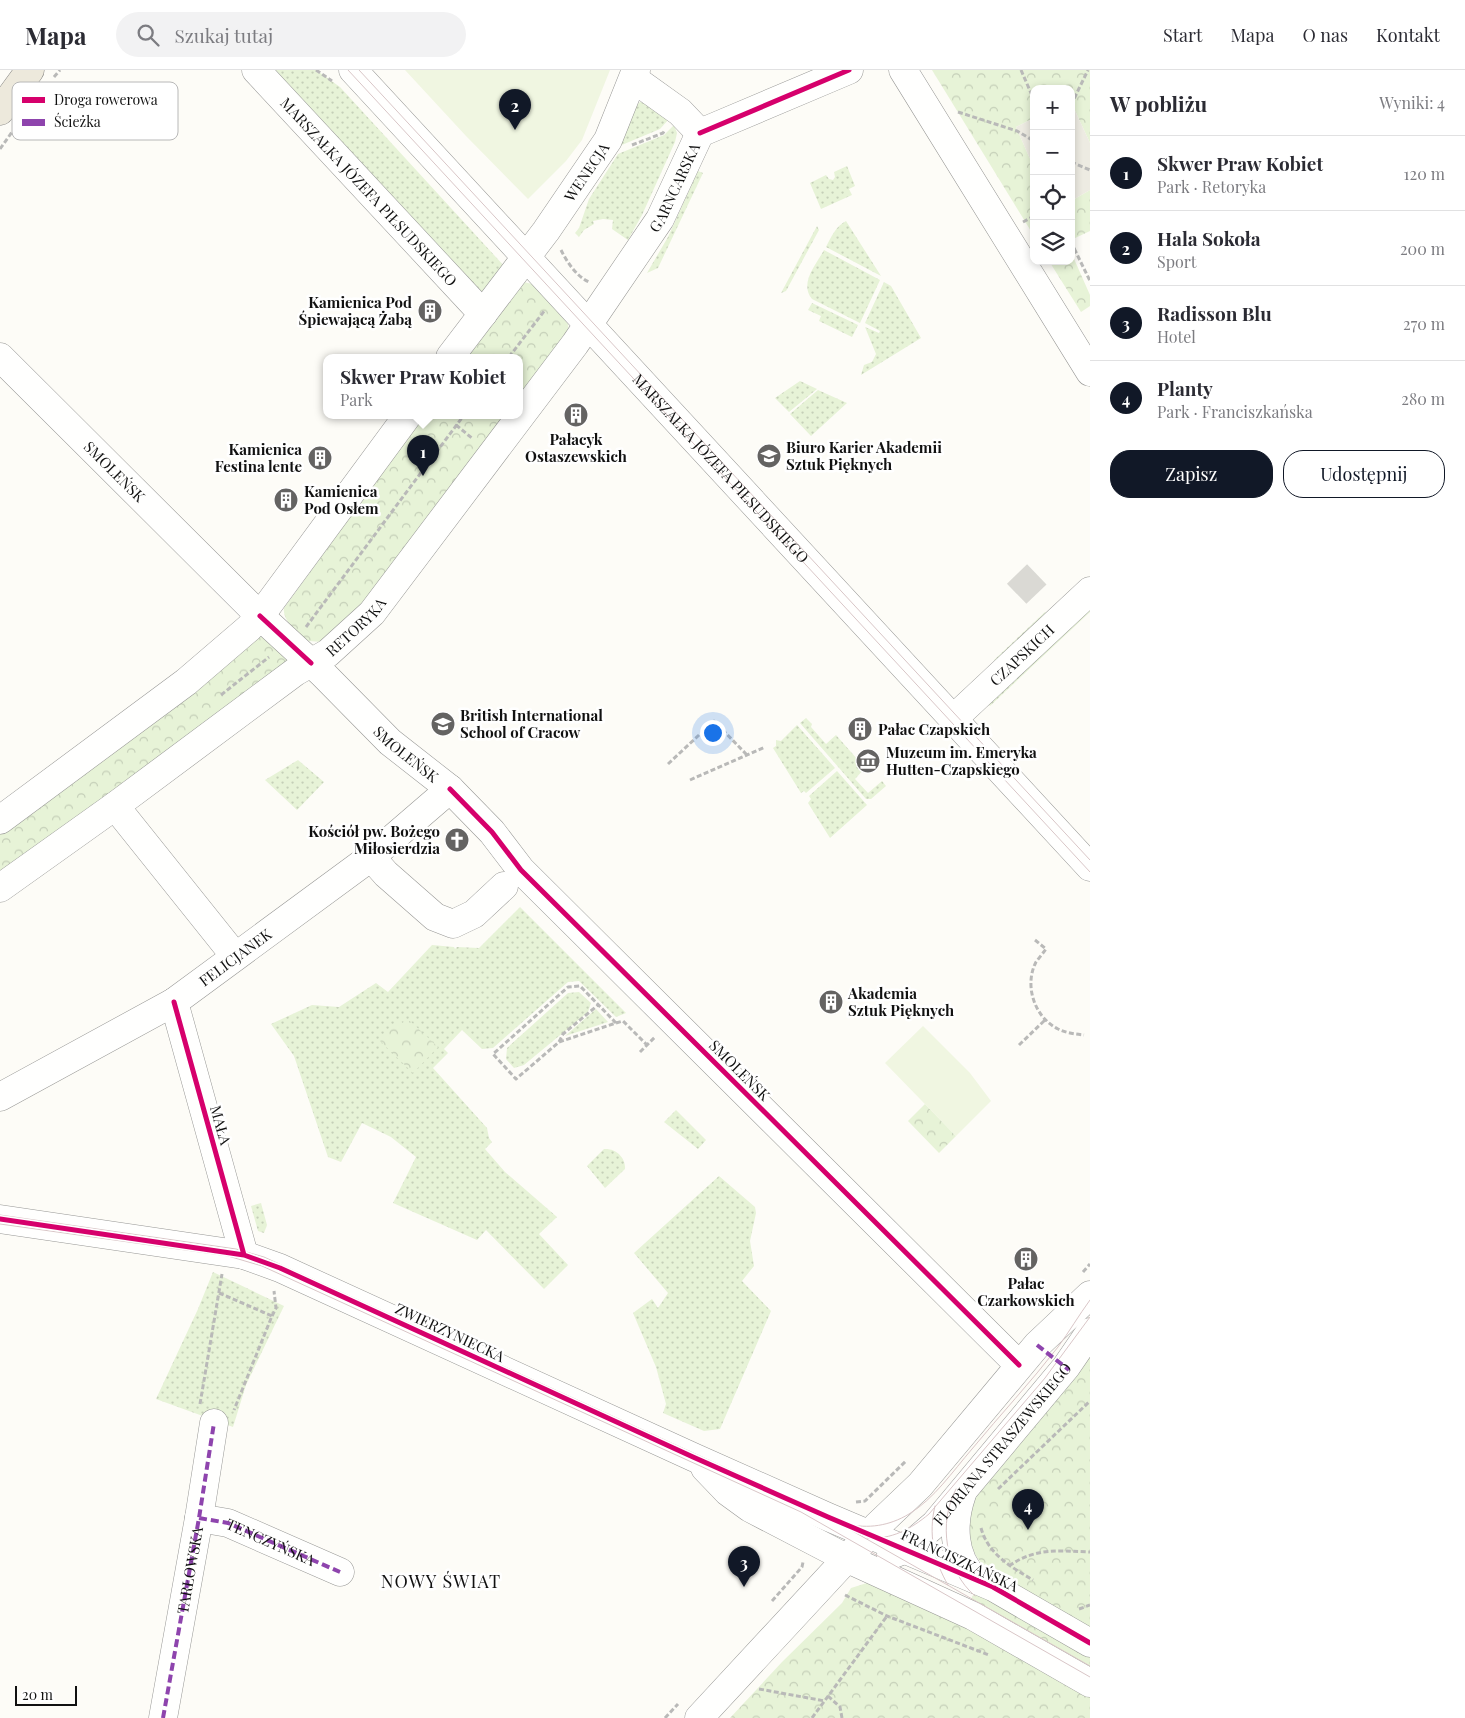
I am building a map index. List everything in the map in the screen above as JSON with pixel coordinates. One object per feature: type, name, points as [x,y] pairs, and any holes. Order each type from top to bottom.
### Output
[{"type":"main road","points":[[21,82],[30,70]]},
{"type":"main road","points":[[0,111],[12,95]]},
{"type":"street","name":"MARSZAŁKA JÓZEFA PIŁSUDSKIEGO","points":[[256,70],[483,314]]},
{"type":"street","name":"MARSZAŁKA JÓZEFA PIŁSUDSKIEGO","points":[[353,70],[1090,866]]},
{"type":"street","name":"GARNCARSKA","points":[[588,324],[660,219],[700,133],[849,70]]},
{"type":"street","points":[[903,70],[1087,360]]},
{"type":"street","name":"WENECJA","points":[[527,257],[608,140],[635,75],[680,112],[700,133]]},
{"type":"street","points":[[452,354],[527,257]]},
{"type":"street","name":"RETORYKA","points":[[523,413],[588,324]]},
{"type":"street","name":"SMOLEŃSK","points":[[0,358],[390,742],[450,789],[492,832],[521,870],[1019,1365]]},
{"type":"street","points":[[0,820],[193,676],[249,628],[260,616],[405,419]]},
{"type":"street","name":"RETORYKA","points":[[0,888],[115,806],[295,672],[328,653],[372,612],[518,419]]},
{"type":"street","name":"CZAPSKICH","points":[[954,718],[1090,590]]},
{"type":"street","name":"FELICJANEK","points":[[0,1097],[174,1002],[371,857],[450,789]]},
{"type":"street","points":[[115,806],[235,956]]},
{"type":"street","points":[[371,857],[386,874],[435,917],[453,924],[474,914],[504,886]]},
{"type":"street","name":"MAŁA","points":[[174,1002],[234,1261]]},
{"type":"street","name":"ZWIERZYNIECKA","points":[[0,1219],[280,1268],[693,1457],[870,1533]]},
{"type":"street","points":[[699,1718],[870,1533],[920,1485],[1037,1345],[1090,1295]]},
{"type":"street","name":"FLORIANA STRASZEWSKIEGO","points":[[848,1559],[888,1556],[906,1549],[935,1524],[1066,1367],[1090,1332]]},
{"type":"street","name":"TARŁOWSKA","points":[[163,1718],[199,1518],[215,1415]]},
{"type":"street","name":"ZWIERZYNIECKA","points":[[693,1457],[728,1492],[750,1508],[848,1559]]},
{"type":"street","points":[[962,1492],[955,1519],[956,1541],[961,1559],[969,1573],[975,1578]]},
{"type":"street","name":"TENCZYŃSKA","points":[[199,1518],[228,1523],[340,1572]]},
{"type":"street","name":"FRANCISZKAŃSKA","points":[[870,1533],[975,1578],[1016,1599],[1090,1643]]},
{"type":"street","points":[[848,1559],[972,1616],[1090,1684]]},
{"type":"path","points":[[1021,70],[1030,91]]},
{"type":"path","points":[[1075,97],[1088,70]]},
{"type":"path","points":[[951,110],[1017,131],[1030,139]]},
{"type":"path","points":[[1075,164],[1090,170]]},
{"type":"path","points":[[1022,223],[1030,218]]},
{"type":"path","points":[[559,245],[567,261],[584,279],[597,285]]},
{"type":"path","points":[[1075,251],[1090,281]]},
{"type":"path","points":[[511,354],[545,310]]},
{"type":"path","points":[[304,629],[461,419]]},
{"type":"path","points":[[456,426],[478,443]]},
{"type":"path","points":[[412,445],[430,460]]},
{"type":"path","points":[[668,764],[714,721],[747,755]]},
{"type":"path","points":[[690,780],[765,747]]},
{"type":"path","points":[[1036,940],[1046,950],[1036,962],[1032,977],[1031,992],[1036,1007],[1045,1020],[1056,1028],[1070,1034],[1084,1035]]},
{"type":"path","points":[[516,1079],[493,1054],[568,988],[580,986],[616,1023]]},
{"type":"path","points":[[559,1042],[563,1034],[598,1006]]},
{"type":"path","points":[[1019,1045],[1045,1020]]},
{"type":"path","points":[[512,1083],[559,1042],[623,1021],[647,1045]]},
{"type":"path","points":[[640,1052],[657,1035]]},
{"type":"path","points":[[215,1415],[219,1293],[234,1261]]},
{"type":"path","points":[[215,1415],[276,1308],[273,1284]]},
{"type":"path","points":[[219,1293],[272,1316]]},
{"type":"path","points":[[996,1491],[1090,1401]]},
{"type":"path","points":[[853,1502],[865,1501],[908,1460]]},
{"type":"path","points":[[981,1526],[984,1539],[1010,1566],[1023,1557],[1040,1551],[1090,1552]]},
{"type":"path","points":[[843,1595],[887,1616],[996,1658]]},
{"type":"path","points":[[1079,1610],[1090,1605]]},
{"type":"path","points":[[812,1718],[887,1616]]},
{"type":"path","points":[[755,1686],[825,1701]]},
{"type":"path","points":[[828,1696],[840,1706],[842,1718]]},
{"type":"green space","points":[[256,70],[316,70],[340,87],[505,267],[472,303]]},
{"type":"green space","points":[[405,70],[610,70],[582,140],[566,161],[528,199]]},
{"type":"green space","points":[[932,70],[1090,70],[1090,143],[1075,111],[1075,85],[1030,85],[1030,120],[1016,127],[1030,159],[1030,229]]},
{"type":"green space","points":[[640,102],[645,103],[669,119],[660,129],[617,147],[637,105]]},
{"type":"green space","points":[[674,125],[677,133],[675,142],[642,215],[628,240],[612,229],[613,220],[603,219],[593,221],[594,224],[584,230],[579,237],[575,233],[579,228],[589,199],[618,154],[664,135]]},
{"type":"green space","points":[[847,166],[855,186],[849,189],[852,195],[821,209],[810,183],[826,175],[829,179],[833,180],[835,177],[834,172]]},
{"type":"green space","points":[[698,171],[703,173],[658,268],[647,273],[668,237]]},
{"type":"green space","points":[[1090,190],[1090,231],[1075,238],[1075,220],[1075,199]]},
{"type":"green space","points":[[846,221],[881,276],[826,247],[837,229]]},
{"type":"green space","points":[[817,226],[819,230],[786,291],[781,293]]},
{"type":"green space","points":[[824,250],[880,280],[860,323],[812,299],[808,293],[807,287],[810,274]]},
{"type":"green space","points":[[1075,261],[1090,295],[1090,306],[1081,312],[1052,265],[1075,265]]},
{"type":"green space","points":[[524,282],[532,284],[568,324],[569,332],[523,396],[523,354],[467,354]]},
{"type":"green space","points":[[884,282],[891,286],[921,338],[861,375],[864,365],[872,362],[876,354],[865,327],[879,333],[880,331],[865,323]]},
{"type":"green space","points":[[812,303],[858,325],[852,337],[819,321],[821,316],[808,310]]},
{"type":"green space","points":[[800,381],[817,389],[789,412],[775,398]]},
{"type":"green space","points":[[818,390],[847,403],[811,436],[790,414]]},
{"type":"green space","points":[[421,419],[507,419],[389,579],[322,642],[309,641],[301,636],[289,623],[284,613],[284,608]]},
{"type":"green space","points":[[1090,607],[1090,612],[990,706],[987,703]]},
{"type":"green space","points":[[1045,612],[1048,614],[997,662],[994,660]]},
{"type":"green space","points":[[259,633],[289,661],[0,880],[0,834],[209,679]]},
{"type":"green space","points":[[806,718],[812,724],[811,727],[826,744],[836,735],[865,768],[855,779],[868,793],[882,781],[886,786],[871,799],[866,799],[800,723]]},
{"type":"green space","points":[[797,725],[835,768],[806,793],[804,791],[801,793],[773,748],[776,746],[776,740],[781,741]]},
{"type":"green space","points":[[298,760],[324,782],[297,810],[265,780]]},
{"type":"green space","points":[[837,771],[867,805],[830,838],[808,803],[811,799],[809,796]]},
{"type":"green space","points":[[520,907],[626,1013],[616,1017],[579,981],[568,982],[493,1048],[482,1049],[462,1030],[444,1049],[448,1053],[433,1068],[487,1128],[492,1142],[485,1149],[505,1172],[557,1217],[539,1234],[568,1265],[544,1289],[486,1230],[477,1240],[393,1203],[416,1157],[391,1137],[362,1123],[341,1162],[328,1157],[294,1056],[271,1024],[312,1005],[339,1007],[376,983],[388,992],[432,945],[454,947],[455,949],[457,947],[479,948]]},
{"type":"green space","points":[[579,992],[591,1003],[588,1012],[524,1065],[514,1068],[506,1059],[507,1048],[568,993]]},
{"type":"green space","points":[[596,1009],[608,1022],[565,1036]]},
{"type":"green space","points":[[410,1021],[438,1047],[413,1073],[380,1041],[398,1022]]},
{"type":"green space","points":[[923,1026],[970,1073],[991,1101],[956,1136],[885,1063]]},
{"type":"green space","points":[[925,1104],[956,1136],[939,1153],[908,1121]]},
{"type":"green space","points":[[676,1110],[706,1140],[698,1149],[664,1122]]},
{"type":"green space","points":[[604,1149],[612,1150],[619,1154],[625,1165],[625,1169],[605,1188],[587,1166]]},
{"type":"green space","points":[[719,1176],[755,1207],[756,1213],[750,1241],[754,1266],[742,1281],[771,1311],[720,1429],[704,1431],[663,1413],[666,1404],[656,1367],[633,1313],[652,1299],[658,1308],[668,1293],[634,1253]]},
{"type":"green space","points":[[261,1203],[267,1225],[264,1233],[258,1231],[251,1206]]},
{"type":"green space","points":[[213,1272],[284,1306],[246,1385],[233,1427],[156,1399]]},
{"type":"green space","points":[[1090,1346],[1090,1718],[730,1718],[782,1662],[842,1603],[851,1588],[870,1582],[959,1618],[989,1570],[976,1556],[972,1548],[967,1505]]},
{"type":"shaded area","points":[[1075,111],[1090,143],[1090,190],[1075,199]]},
{"type":"shaded area","points":[[1030,120],[1030,159],[1016,127]]},
{"type":"tunnel","points":[[1017,574],[1045,603]]},
{"type":"tram line","points":[[348,70],[1090,872]]},
{"type":"tram line","points":[[359,70],[1090,860]]},
{"type":"tram line","points":[[0,1215],[236,1249],[264,1257],[805,1504],[1090,1666]]},
{"type":"tram line","points":[[0,1224],[228,1256],[262,1266],[801,1512],[1090,1677]]},
{"type":"tram line","points":[[847,1524],[863,1526],[886,1524],[909,1514],[927,1501],[1048,1360],[1090,1300]]},
{"type":"tram line","points":[[867,1538],[884,1537],[900,1532],[929,1514],[1045,1378],[1090,1317]]},
{"type":"tram line","points":[[956,1489],[950,1502],[947,1516],[948,1546],[951,1560],[957,1573],[975,1596]]},
{"type":"tram line","points":[[935,1506],[932,1537],[936,1557],[948,1585]]},
{"type":"marked path","points":[[1037,1345],[1069,1370]]},
{"type":"marked path","points":[[163,1718],[214,1423]]},
{"type":"marked path","points":[[199,1518],[228,1523],[340,1572]]},
{"type":"cycle path","points":[[700,133],[849,70]]},
{"type":"cycle path","points":[[260,616],[311,663]]},
{"type":"cycle path","points":[[450,789],[492,832],[521,870],[1019,1365]]},
{"type":"cycle path","points":[[174,1002],[244,1255]]},
{"type":"cycle path","points":[[0,1219],[244,1255],[280,1268],[693,1457],[993,1587],[1090,1643]]},
{"type":"place","name":"Hala Sokoła","points":[[515,130]]},
{"type":"place","name":"Kamienica Pod Śpiewającą Żabą","points":[[430,311]]},
{"type":"place","name":"Pałacyk Ostaszewskich","points":[[576,415]]},
{"type":"place","name":"Biuro Karier Akademii Sztuk Pięknych","points":[[769,456]]},
{"type":"place","name":"Kamienica Festina lente","points":[[320,458]]},
{"type":"place","name":"Skwer Praw Kobiet","points":[[423,476]]},
{"type":"place","name":"Kamienica Pod Osłem","points":[[286,500]]},
{"type":"place","name":"British International School of Cracow","points":[[443,724]]},
{"type":"place","name":"Pałac Czapskich","points":[[860,729]]},
{"type":"place","name":"Muzeum im. Emeryka Hutten-Czapskiego","points":[[868,761]]},
{"type":"place","name":"Kościół pw. Bożego Miłosierdzia","points":[[457,840]]},
{"type":"place","name":"Akademia Sztuk Pięknych","points":[[831,1002]]},
{"type":"place","name":"Pałac Czarkowskich","points":[[1026,1259]]},
{"type":"place","name":"Planty","points":[[1028,1530]]},
{"type":"place","name":"Radisson Blu","points":[[744,1587]]},
{"type":"district","name":"NOWY ŚWIAT","points":[[441,1581]]}]
